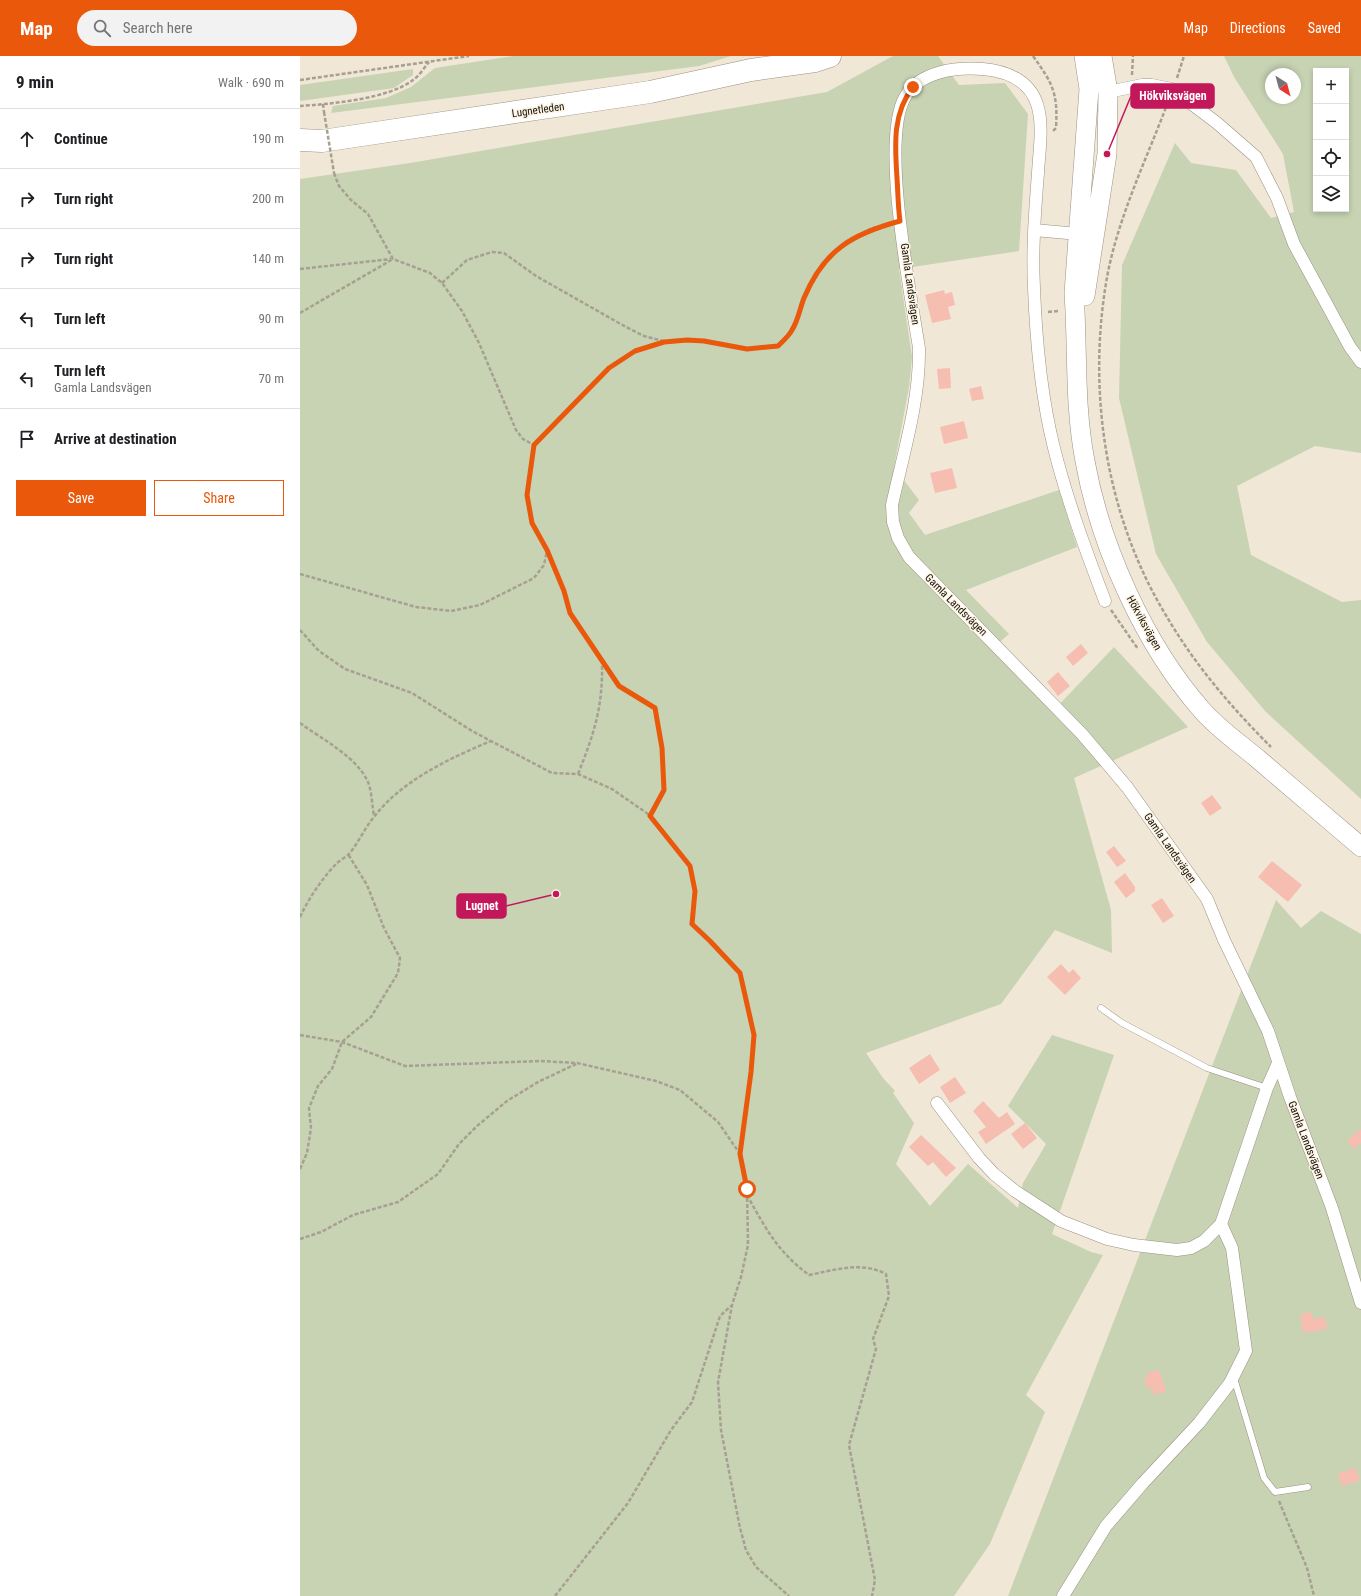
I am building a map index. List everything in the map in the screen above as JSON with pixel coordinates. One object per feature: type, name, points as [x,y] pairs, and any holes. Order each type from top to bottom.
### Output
[{"type":"highway","name":"Lugnetleden","points":[[751,70],[786,56]]},
{"type":"highway","name":"Lugnetleden","points":[[300,140],[322,141],[650,92],[751,70],[815,61],[830,56]]},
{"type":"highway","name":"Lugnetleden","points":[[300,149],[322,141]]},
{"type":"main road","name":"Hökviksvägen","points":[[1084,56],[1089,95],[1086,293],[1076,319],[1075,339],[1077,398],[1085,461],[1100,519],[1126,591],[1164,659],[1202,710],[1361,847]]},
{"type":"main road","name":"Hökviksvägen","points":[[1087,234],[1107,154],[1108,92],[1102,56]]},
{"type":"main road","points":[[1089,95],[1108,92]]},
{"type":"street","name":"Gamla Landsvägen","points":[[1105,601],[1071,505],[1047,416],[1039,361],[1034,230],[1040,134],[1039,112],[1036,102],[1030,91],[1020,80],[1004,73],[978,69],[948,70],[937,73],[920,81],[905,98],[899,112],[895,139],[900,221],[919,348],[920,364],[918,386],[892,505],[893,522],[898,538],[909,556],[934,584],[1082,734],[1127,787],[1207,899],[1224,940],[1268,1031],[1278,1063],[1332,1208],[1361,1303]]},
{"type":"street","points":[[1108,92],[1152,85],[1172,89],[1217,122],[1256,157],[1277,198],[1294,244],[1350,347],[1361,362]]},
{"type":"street","points":[[1034,230],[1087,234]]},
{"type":"street","points":[[937,1103],[979,1158],[994,1174],[1015,1191],[1062,1221],[1107,1239],[1134,1245],[1177,1250],[1191,1248],[1204,1241],[1221,1224],[1267,1088],[1278,1063]]},
{"type":"street","points":[[1063,1596],[1106,1526],[1143,1483],[1199,1423],[1234,1376],[1246,1351],[1232,1248],[1221,1224]]},
{"type":"lane","points":[[1101,1008],[1122,1023],[1207,1068],[1267,1088]]},
{"type":"lane","points":[[1234,1376],[1264,1478],[1275,1492],[1308,1487]]},
{"type":"path","points":[[300,80],[469,56]]},
{"type":"path","points":[[1132,87],[1133,56]]},
{"type":"path","points":[[1184,56],[1116,239],[1105,292],[1101,328],[1100,389],[1108,464],[1128,533],[1149,585],[1166,617],[1208,676],[1254,730],[1273,749]]},
{"type":"path","points":[[300,106],[323,104],[389,93],[413,80],[429,62]]},
{"type":"path","points":[[323,104],[334,173],[339,186],[351,200],[368,214],[393,258]]},
{"type":"path","points":[[650,816],[664,790],[662,748],[655,708],[619,686],[570,613],[564,591],[547,550],[532,523],[527,495],[534,445],[609,368],[635,351],[664,342],[687,340],[704,341],[747,349],[778,346],[793,330],[805,296],[828,256],[854,238],[872,228],[900,221]]},
{"type":"path","points":[[442,283],[467,260],[492,252],[504,253],[536,276],[626,327],[644,336],[664,342]]},
{"type":"path","points":[[300,313],[393,258]]},
{"type":"path","points":[[300,269],[393,258],[430,273],[442,283],[462,310],[479,343],[516,430],[523,439],[534,445]]},
{"type":"path","points":[[300,574],[416,607],[451,611],[480,605],[534,578],[544,565],[547,550]]},
{"type":"path","points":[[300,630],[319,651],[345,669],[412,693],[472,731],[552,773],[578,774],[612,789],[650,816],[690,866],[695,891],[692,924],[740,973],[754,1035],[751,1072],[740,1154],[747,1194],[748,1245],[741,1277],[732,1305],[718,1382],[721,1430],[740,1528],[746,1550],[756,1567],[789,1596]]},
{"type":"path","points":[[578,774],[596,728],[601,687],[602,662]]},
{"type":"path","points":[[300,723],[341,752],[361,769],[369,784],[374,816]]},
{"type":"path","points":[[300,917],[311,894],[336,864],[348,854],[374,816],[392,798],[428,771],[491,741]]},
{"type":"path","points":[[300,1169],[307,1153],[311,1128],[309,1108],[318,1086],[332,1069],[342,1042],[371,1017],[398,973],[400,958],[384,928],[366,885],[348,854]]},
{"type":"path","points":[[300,1035],[342,1042],[405,1066],[540,1061],[577,1063],[656,1081],[680,1090],[718,1122],[740,1154]]},
{"type":"path","points":[[300,1239],[321,1232],[353,1215],[398,1202],[438,1174],[459,1144],[477,1126],[507,1101],[538,1082],[577,1063]]},
{"type":"path","points":[[747,1194],[770,1236],[792,1262],[809,1275],[854,1267],[875,1268],[886,1274],[889,1296],[873,1339],[876,1349],[849,1445],[875,1580],[872,1596]]},
{"type":"path","points":[[555,1596],[628,1503],[671,1430],[692,1402],[720,1316],[732,1305]]},
{"type":"path","points":[[1275,1492],[1307,1568],[1314,1596]]},
{"type":"green space","points":[[513,56],[731,56],[699,66],[331,113],[333,106],[386,98],[411,87],[435,68]]},
{"type":"green space","points":[[893,56],[938,56],[959,85],[1005,83],[1028,114],[1019,251],[899,269],[912,357],[909,387],[894,467],[919,500],[909,513],[925,535],[1059,490],[1077,547],[966,590],[1009,634],[994,647],[1054,710],[1114,647],[1188,727],[1074,778],[1111,910],[1112,953],[1055,930],[1001,1004],[866,1053],[883,1078],[895,1091],[893,1093],[914,1123],[896,1164],[930,1206],[968,1164],[1018,1208],[1023,1183],[1046,1144],[1008,1106],[1052,1035],[1114,1055],[1052,1234],[1091,1252],[1103,1255],[1026,1395],[1045,1412],[990,1544],[954,1596],[300,1596],[300,179],[410,163],[827,92]]},
{"type":"green space","points":[[1224,56],[1361,56],[1361,453],[1315,446],[1237,486],[1251,555],[1342,602],[1361,600],[1361,799],[1266,712],[1207,642],[1156,554],[1119,398],[1122,265],[1175,143],[1191,163],[1236,170],[1271,218],[1294,212],[1283,154],[1234,77]]},
{"type":"green space","points":[[413,69],[413,75],[394,88],[300,101],[300,85]]},
{"type":"green space","points":[[1276,900],[1301,928],[1321,911],[1361,934],[1361,1596],[1008,1596]]},
{"type":"building","points":[[944,290],[945,294],[952,292],[955,305],[948,307],[951,319],[932,323],[925,295]]},
{"type":"building","points":[[950,368],[951,388],[939,389],[937,369]]},
{"type":"building","points":[[981,386],[984,399],[972,401],[969,389]]},
{"type":"building","points":[[964,421],[968,438],[944,444],[940,427]]},
{"type":"building","points":[[952,468],[957,488],[935,493],[930,473]]},
{"type":"building","points":[[1081,644],[1088,653],[1073,666],[1066,657]]},
{"type":"building","points":[[1058,672],[1070,686],[1058,696],[1047,682]]},
{"type":"building","points":[[1212,795],[1222,808],[1210,816],[1201,803]]},
{"type":"building","points":[[1114,846],[1126,861],[1117,867],[1106,852]]},
{"type":"building","points":[[1272,861],[1302,885],[1288,902],[1258,877]]},
{"type":"building","points":[[1125,873],[1135,887],[1135,891],[1126,898],[1114,882]]},
{"type":"building","points":[[1162,898],[1174,916],[1163,923],[1151,905]]},
{"type":"building","points":[[1061,964],[1069,973],[1073,969],[1081,978],[1065,995],[1047,977]]},
{"type":"building","points":[[930,1054],[940,1070],[919,1084],[909,1068]]},
{"type":"building","points":[[955,1077],[966,1093],[950,1103],[940,1087]]},
{"type":"building","points":[[983,1101],[999,1118],[1007,1112],[1015,1124],[986,1144],[978,1132],[986,1127],[973,1111]]},
{"type":"building","points":[[1025,1123],[1037,1138],[1023,1149],[1011,1134]]},
{"type":"building","points":[[1361,1129],[1361,1143],[1354,1149],[1347,1140]]},
{"type":"building","points":[[921,1135],[956,1168],[946,1177],[933,1162],[928,1166],[909,1147]]},
{"type":"building","points":[[1312,1312],[1313,1319],[1325,1317],[1327,1329],[1303,1333],[1300,1314]]},
{"type":"building","points":[[1159,1370],[1166,1391],[1154,1395],[1152,1388],[1148,1390],[1144,1378],[1148,1377],[1147,1373]]},
{"type":"building","points":[[1356,1468],[1360,1481],[1341,1486],[1338,1473]]},
{"type":"place","name":"Hökviksvägen","points":[[1107,154]]},
{"type":"place","name":"Lugnet","points":[[556,894]]},
{"type":"route","points":[[747,1189],[740,1154],[751,1072],[754,1035],[740,973],[692,924],[695,891],[690,866],[650,816],[664,790],[662,748],[655,708],[619,686],[602,662],[570,613],[564,591],[547,550],[532,523],[527,495],[534,445],[609,368],[635,351],[664,342],[687,340],[704,341],[747,349],[778,346],[793,330],[805,296],[828,256],[854,238],[872,228],[900,221],[895,139],[899,112],[905,98],[913,87]]}]
